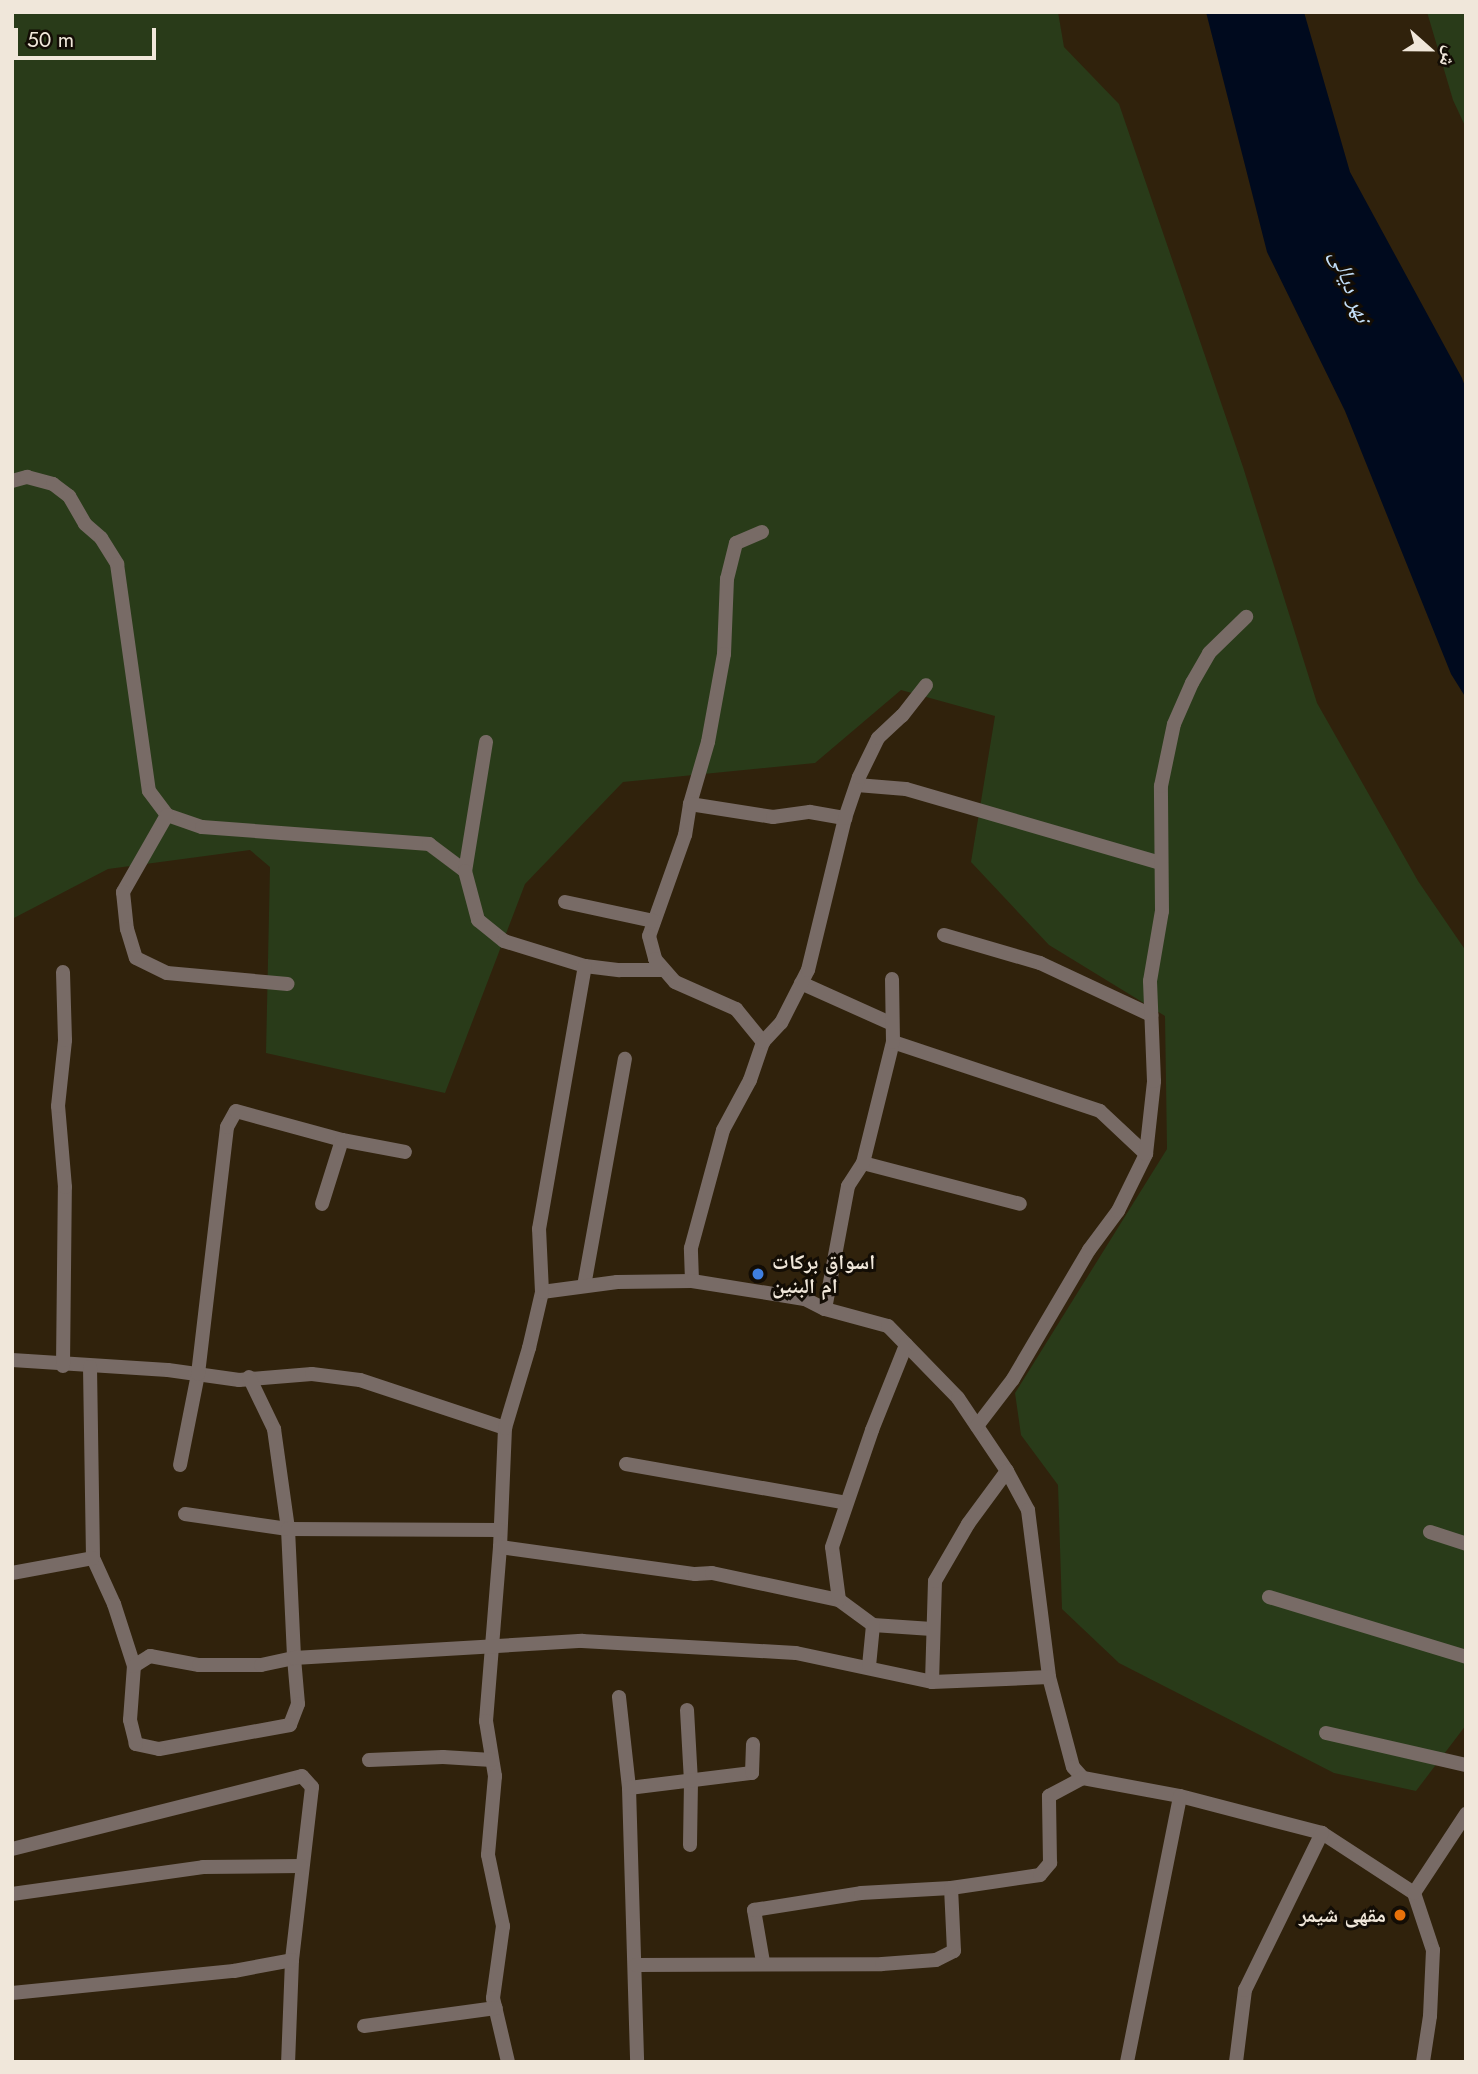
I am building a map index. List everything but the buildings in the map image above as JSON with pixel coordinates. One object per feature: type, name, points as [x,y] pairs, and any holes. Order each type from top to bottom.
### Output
[{"type":"street","points":[[12,481],[27,477],[53,484],[69,496],[85,524],[101,538],[117,564],[149,791],[167,815],[202,827],[429,844],[465,871]]},
{"type":"street","points":[[762,532],[736,543],[727,579],[724,654],[708,742],[690,804],[685,835],[649,936],[662,970],[675,982],[699,995],[736,1009],[763,1042]]},
{"type":"street","points":[[977,1426],[1013,1378],[1089,1250],[1118,1211],[1146,1154],[1154,1081],[1150,981],[1162,911],[1161,786],[1174,724],[1192,683],[1209,653],[1246,617]]},
{"type":"street","points":[[692,1281],[691,1248],[723,1130],[750,1080],[763,1042],[780,1023],[808,970],[832,882],[845,818],[857,785],[878,738],[902,716],[926,685]]},
{"type":"street","points":[[486,742],[465,871],[478,920],[504,941],[585,966],[620,970],[662,970]]},
{"type":"street","points":[[857,785],[906,789],[1160,863]]},
{"type":"street","points":[[690,804],[772,817],[810,812],[845,818]]},
{"type":"street","points":[[167,815],[150,849],[122,892],[127,929],[136,958],[167,973],[288,984]]},
{"type":"street","points":[[565,902],[654,921]]},
{"type":"street","points":[[944,935],[1040,963],[1151,1015]]},
{"type":"street","points":[[508,2062],[493,1998],[503,1926],[488,1855],[495,1776],[486,1721],[500,1547],[505,1428],[529,1348],[542,1292],[539,1229],[585,966]]},
{"type":"street","points":[[63,972],[65,1040],[58,1106],[65,1186],[63,1366]]},
{"type":"street","points":[[825,1309],[848,1186],[863,1163],[893,1042],[892,979]]},
{"type":"street","points":[[801,983],[891,1023]]},
{"type":"street","points":[[893,1042],[1100,1111],[1146,1154]]},
{"type":"street","points":[[584,1286],[625,1059]]},
{"type":"street","points":[[180,1465],[198,1374],[227,1127],[236,1111],[342,1140],[405,1152]]},
{"type":"street","points":[[322,1204],[342,1140]]},
{"type":"street","points":[[863,1163],[1020,1204]]},
{"type":"street","points":[[542,1292],[617,1282],[692,1281],[805,1299],[825,1309],[888,1326],[958,1398],[1007,1471],[1028,1510],[1049,1677],[1073,1767],[1083,1778],[1181,1796],[1322,1833],[1415,1893],[1433,1950],[1430,2017],[1423,2062]]},
{"type":"street","points":[[839,1600],[832,1547],[906,1345]]},
{"type":"street","points":[[12,1360],[63,1366],[198,1374],[239,1380],[249,1377],[312,1374],[360,1380],[505,1428]]},
{"type":"street","points":[[90,1367],[93,1558],[114,1604],[134,1666],[130,1720],[136,1744],[159,1749],[290,1725],[298,1704],[288,1529],[274,1430],[249,1377]]},
{"type":"street","points":[[626,1464],[847,1503]]},
{"type":"street","points":[[932,1682],[935,1581],[968,1524],[1007,1471]]},
{"type":"street","points":[[185,1514],[288,1529],[500,1530]]},
{"type":"street","points":[[1430,1532],[1466,1545]]},
{"type":"street","points":[[500,1547],[695,1574],[712,1573],[839,1600],[873,1625],[932,1629]]},
{"type":"street","points":[[12,1573],[93,1558]]},
{"type":"street","points":[[1269,1597],[1466,1657]]},
{"type":"street","points":[[869,1666],[873,1625]]},
{"type":"street","points":[[134,1666],[150,1656],[212,1665],[261,1665],[294,1658],[582,1641],[796,1653],[869,1666],[932,1682],[1049,1677]]},
{"type":"street","points":[[619,1697],[629,1788],[637,2062]]},
{"type":"street","points":[[687,1710],[691,1781],[690,1845]]},
{"type":"street","points":[[1326,1733],[1466,1765]]},
{"type":"street","points":[[629,1788],[752,1773],[753,1744]]},
{"type":"street","points":[[369,1760],[443,1757],[492,1760]]},
{"type":"street","points":[[12,1849],[302,1776],[312,1787],[292,1960],[288,2062]]},
{"type":"street","points":[[763,1962],[754,1910],[860,1893],[951,1888],[1040,1875],[1050,1863],[1049,1796],[1083,1778]]},
{"type":"street","points":[[1127,2062],[1181,1796]]},
{"type":"street","points":[[1415,1893],[1466,1815]]},
{"type":"street","points":[[1236,2062],[1245,1990],[1322,1833]]},
{"type":"street","points":[[12,1894],[203,1867],[301,1866]]},
{"type":"street","points":[[636,1965],[763,1962],[882,1964],[936,1960],[954,1951],[951,1888]]},
{"type":"street","points":[[12,1993],[233,1971],[292,1960]]},
{"type":"street","points":[[364,2026],[496,2008]]},
{"type":"green space","points":[[12,12],[1058,12],[1064,47],[1119,104],[1243,467],[1317,703],[1418,881],[1466,951],[1466,1725],[1416,1791],[1334,1773],[1119,1663],[1062,1609],[1058,1485],[1021,1435],[1015,1393],[1167,1149],[1165,1016],[1049,945],[971,862],[995,716],[901,690],[815,763],[623,782],[525,884],[445,1093],[266,1053],[270,867],[250,850],[108,869],[12,919]]},
{"type":"green space","points":[[1427,12],[1466,12],[1466,128],[1453,100]]},
{"type":"water","name":"نهر ديالى","points":[[1206,12],[1304,12],[1350,172],[1462,378],[1466,389],[1466,698],[1451,674],[1345,411],[1267,252]]},
{"type":"place","name":"اسواق بركات ام البنين","points":[[758,1274]]},
{"type":"place","name":"مقهى شيمر","points":[[1400,1915]]}]
